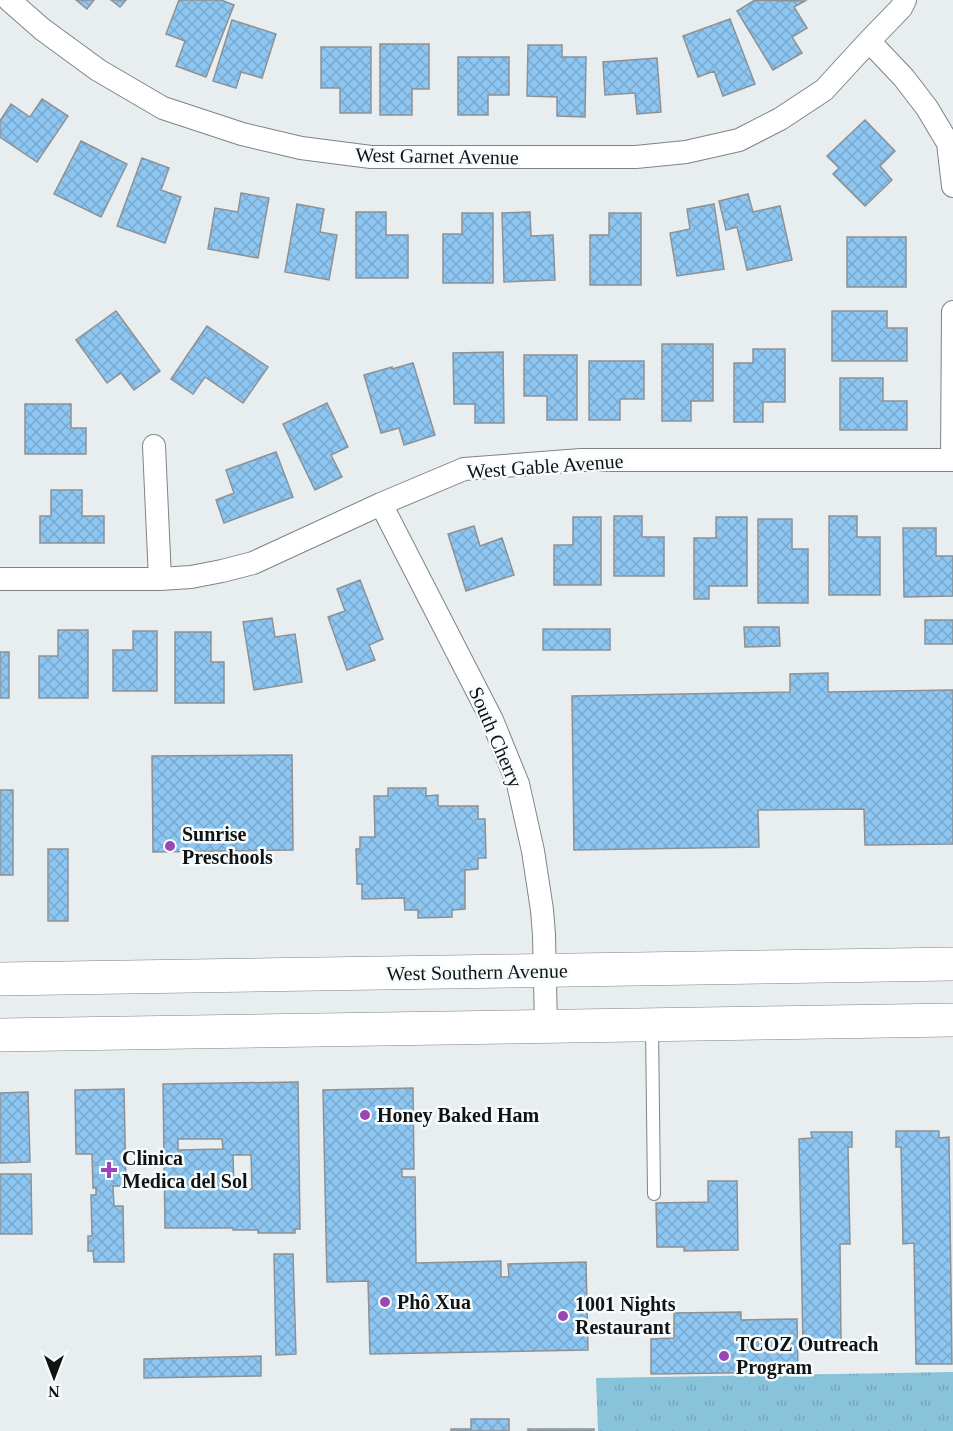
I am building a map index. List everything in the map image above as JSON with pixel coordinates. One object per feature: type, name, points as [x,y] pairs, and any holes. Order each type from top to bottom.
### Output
[{"type":"main road","name":"West Southern Avenue","points":[[0,980],[953,964]]},
{"type":"main road","points":[[0,1035],[953,1020]]},
{"type":"street","name":"West Garnet Avenue","points":[[9,0],[42,29],[98,70],[163,108],[242,134],[301,148],[371,158],[636,158],[686,152],[739,140],[780,119],[825,90],[906,0]]},
{"type":"street","points":[[869,41],[904,78],[927,108],[948,143],[953,186]]},
{"type":"street","points":[[952,460],[953,312]]},
{"type":"street","points":[[154,446],[159,579]]},
{"type":"street","name":"West Gable Avenue","points":[[0,579],[191,577],[254,563],[381,504],[464,469],[581,460],[952,460]]},
{"type":"street","name":"South Cherry","points":[[381,504],[492,720],[518,784],[533,851],[542,910],[546,1027]]},
{"type":"lane","points":[[652,1024],[654,1194]]},
{"type":"green space","points":[[953,1372],[953,1431],[598,1431],[596,1378]]},
{"type":"building","points":[[76,0],[94,0],[87,9]]},
{"type":"building","points":[[111,0],[126,0],[120,7]]},
{"type":"building","points":[[179,0],[221,0],[234,5],[206,77],[176,66],[185,41],[166,34]]},
{"type":"building","points":[[755,0],[805,1],[794,7],[807,28],[792,37],[802,53],[773,70],[737,11]]},
{"type":"building","points":[[730,19],[755,84],[723,96],[714,71],[698,77],[683,36]]},
{"type":"building","points":[[232,20],[276,34],[262,78],[241,72],[236,88],[213,81]]},
{"type":"building","points":[[380,44],[429,44],[429,89],[412,89],[412,115],[380,115]]},
{"type":"building","points":[[528,45],[562,45],[562,57],[586,57],[585,117],[557,116],[557,97],[527,96]]},
{"type":"building","points":[[321,47],[371,47],[371,113],[340,113],[340,88],[321,88]]},
{"type":"building","points":[[458,57],[509,57],[509,95],[488,95],[488,115],[458,115]]},
{"type":"building","points":[[657,58],[661,112],[637,114],[635,93],[605,95],[603,62]]},
{"type":"building","points":[[42,99],[68,116],[37,162],[0,137],[0,121],[11,104],[30,117]]},
{"type":"building","points":[[865,120],[895,151],[880,166],[892,180],[865,206],[833,174],[839,168],[827,156]]},
{"type":"building","points":[[81,141],[127,164],[101,217],[54,194]]},
{"type":"building","points":[[142,158],[169,168],[161,190],[181,197],[165,243],[117,226]]},
{"type":"building","points":[[241,193],[269,198],[258,258],[208,249],[215,208],[238,212]]},
{"type":"building","points":[[748,194],[753,212],[780,206],[792,260],[747,270],[737,227],[726,230],[719,201]]},
{"type":"building","points":[[297,204],[324,209],[320,232],[337,235],[329,280],[285,272]]},
{"type":"building","points":[[714,204],[724,269],[677,276],[670,233],[690,229],[687,209]]},
{"type":"building","points":[[356,212],[386,212],[386,235],[408,235],[408,278],[356,278]]},
{"type":"building","points":[[530,212],[531,236],[553,235],[555,280],[504,282],[502,213]]},
{"type":"building","points":[[462,213],[493,213],[493,283],[443,283],[443,234],[462,234]]},
{"type":"building","points":[[609,213],[641,213],[641,285],[590,285],[590,235],[609,235]]},
{"type":"building","points":[[847,237],[906,237],[906,287],[847,287]]},
{"type":"building","points":[[116,311],[160,371],[134,390],[121,373],[107,383],[76,340]]},
{"type":"building","points":[[832,311],[887,311],[887,328],[907,328],[907,361],[832,361]]},
{"type":"building","points":[[207,326],[268,367],[243,403],[205,377],[193,394],[171,379]]},
{"type":"building","points":[[662,344],[713,344],[713,401],[691,401],[691,421],[662,421]]},
{"type":"building","points":[[753,349],[785,349],[785,402],[763,402],[763,422],[734,422],[734,363],[753,363]]},
{"type":"building","points":[[503,352],[504,423],[475,423],[475,404],[454,404],[453,353]]},
{"type":"building","points":[[524,355],[577,355],[577,420],[547,420],[547,396],[524,396]]},
{"type":"building","points":[[589,361],[644,361],[644,399],[620,399],[620,420],[589,420]]},
{"type":"building","points":[[413,363],[435,435],[404,445],[399,428],[381,433],[364,375]]},
{"type":"building","points":[[840,378],[883,378],[883,401],[907,401],[907,430],[840,430]]},
{"type":"building","points":[[327,403],[348,447],[331,455],[342,477],[315,490],[283,424]]},
{"type":"building","points":[[25,404],[71,404],[71,428],[86,428],[86,454],[25,454]]},
{"type":"building","points":[[276,452],[293,497],[224,523],[216,500],[234,493],[226,470]]},
{"type":"building","points":[[51,490],[82,490],[82,516],[104,516],[104,543],[40,543],[40,516],[51,516]]},
{"type":"building","points":[[614,516],[642,516],[642,537],[664,537],[664,576],[614,576]]},
{"type":"building","points":[[829,516],[857,516],[857,537],[880,537],[880,595],[829,595]]},
{"type":"building","points":[[573,517],[601,517],[601,585],[554,585],[554,545],[573,545]]},
{"type":"building","points":[[716,517],[747,517],[747,586],[709,586],[709,599],[694,599],[694,538],[716,538]]},
{"type":"building","points":[[758,519],[792,519],[792,549],[808,549],[808,603],[758,603]]},
{"type":"building","points":[[474,526],[480,546],[502,538],[514,575],[466,591],[448,534]]},
{"type":"building","points":[[903,528],[936,528],[936,556],[953,556],[953,596],[904,597]]},
{"type":"building","points":[[360,580],[383,639],[369,645],[375,660],[347,670],[328,617],[345,611],[337,589]]},
{"type":"building","points":[[272,618],[275,637],[295,634],[302,682],[254,690],[243,622]]},
{"type":"building","points":[[925,620],[953,620],[953,644],[925,644]]},
{"type":"building","points":[[744,627],[779,627],[780,646],[745,647]]},
{"type":"building","points":[[543,629],[610,629],[610,650],[543,650]]},
{"type":"building","points":[[58,630],[88,630],[88,698],[39,698],[39,656],[58,656]]},
{"type":"building","points":[[133,631],[157,631],[157,691],[113,691],[113,650],[133,650]]},
{"type":"building","points":[[175,632],[211,632],[211,662],[224,662],[224,703],[175,703]]},
{"type":"building","points":[[0,652],[9,652],[9,698],[0,698]]},
{"type":"building","points":[[828,673],[828,692],[953,690],[953,844],[865,845],[864,809],[758,810],[759,847],[574,850],[572,696],[790,692],[790,674]]},
{"type":"building","points":[[292,755],[293,850],[153,852],[152,756]]},
{"type":"building","points":[[388,788],[426,788],[426,796],[438,795],[438,806],[478,806],[478,819],[485,819],[486,858],[478,858],[478,869],[465,870],[465,909],[452,910],[452,917],[418,918],[418,910],[405,910],[404,898],[362,899],[362,884],[357,884],[356,849],[360,849],[360,837],[375,837],[374,796],[388,796]]},
{"type":"building","points":[[0,790],[13,790],[13,875],[0,875]]},
{"type":"building","points":[[48,849],[68,849],[68,921],[48,921]]},
{"type":"building","points":[[298,1082],[300,1229],[295,1229],[295,1233],[258,1233],[258,1230],[233,1230],[233,1228],[165,1228],[163,1084]],"holes":[[[178,1139],[222,1139],[223,1149],[178,1150]],[[233,1155],[251,1155],[252,1189],[234,1189]]]},
{"type":"building","points":[[413,1088],[414,1169],[402,1169],[402,1177],[415,1177],[416,1263],[501,1261],[501,1277],[509,1277],[508,1264],[586,1262],[588,1350],[370,1354],[368,1281],[327,1282],[323,1090]]},
{"type":"building","name":"Clinica Medica del Sol","points":[[124,1089],[126,1186],[113,1186],[114,1206],[123,1206],[124,1262],[94,1262],[93,1251],[88,1251],[88,1236],[92,1236],[91,1195],[96,1195],[96,1188],[93,1188],[92,1154],[76,1154],[75,1090]]},
{"type":"building","points":[[28,1092],[30,1162],[0,1163],[0,1093]]},
{"type":"building","points":[[896,1131],[939,1131],[939,1138],[949,1137],[952,1364],[916,1364],[914,1243],[903,1244],[901,1147],[896,1147]]},
{"type":"building","points":[[811,1132],[852,1132],[852,1147],[848,1147],[850,1244],[840,1244],[841,1343],[803,1344],[799,1139],[812,1138]]},
{"type":"building","points":[[0,1174],[31,1174],[32,1234],[0,1234]]},
{"type":"building","points":[[708,1181],[737,1181],[738,1250],[684,1251],[684,1247],[657,1247],[656,1203],[708,1202]]},
{"type":"building","points":[[274,1254],[293,1254],[296,1354],[276,1355]]},
{"type":"building","name":"TCOZ Outreach Program","points":[[741,1312],[741,1320],[797,1319],[798,1372],[651,1374],[651,1339],[674,1338],[674,1313]]},
{"type":"building","points":[[261,1356],[261,1376],[144,1378],[144,1359]]},
{"type":"building","points":[[471,1419],[509,1419],[509,1431],[451,1431],[451,1429],[471,1429]]},
{"type":"building","points":[[528,1429],[594,1429],[594,1431],[528,1431]]},
{"type":"place","name":"Sunrise Preschools","points":[[170,846]]},
{"type":"place","name":"Honey Baked Ham","points":[[365,1115]]},
{"type":"place","name":"Clinica Medica del Sol","points":[[109,1170]]},
{"type":"place","name":"Phô Xua","points":[[385,1302]]},
{"type":"place","name":"1001 Nights Restaurant","points":[[563,1316]]},
{"type":"place","name":"TCOZ Outreach Program","points":[[724,1356]]}]
